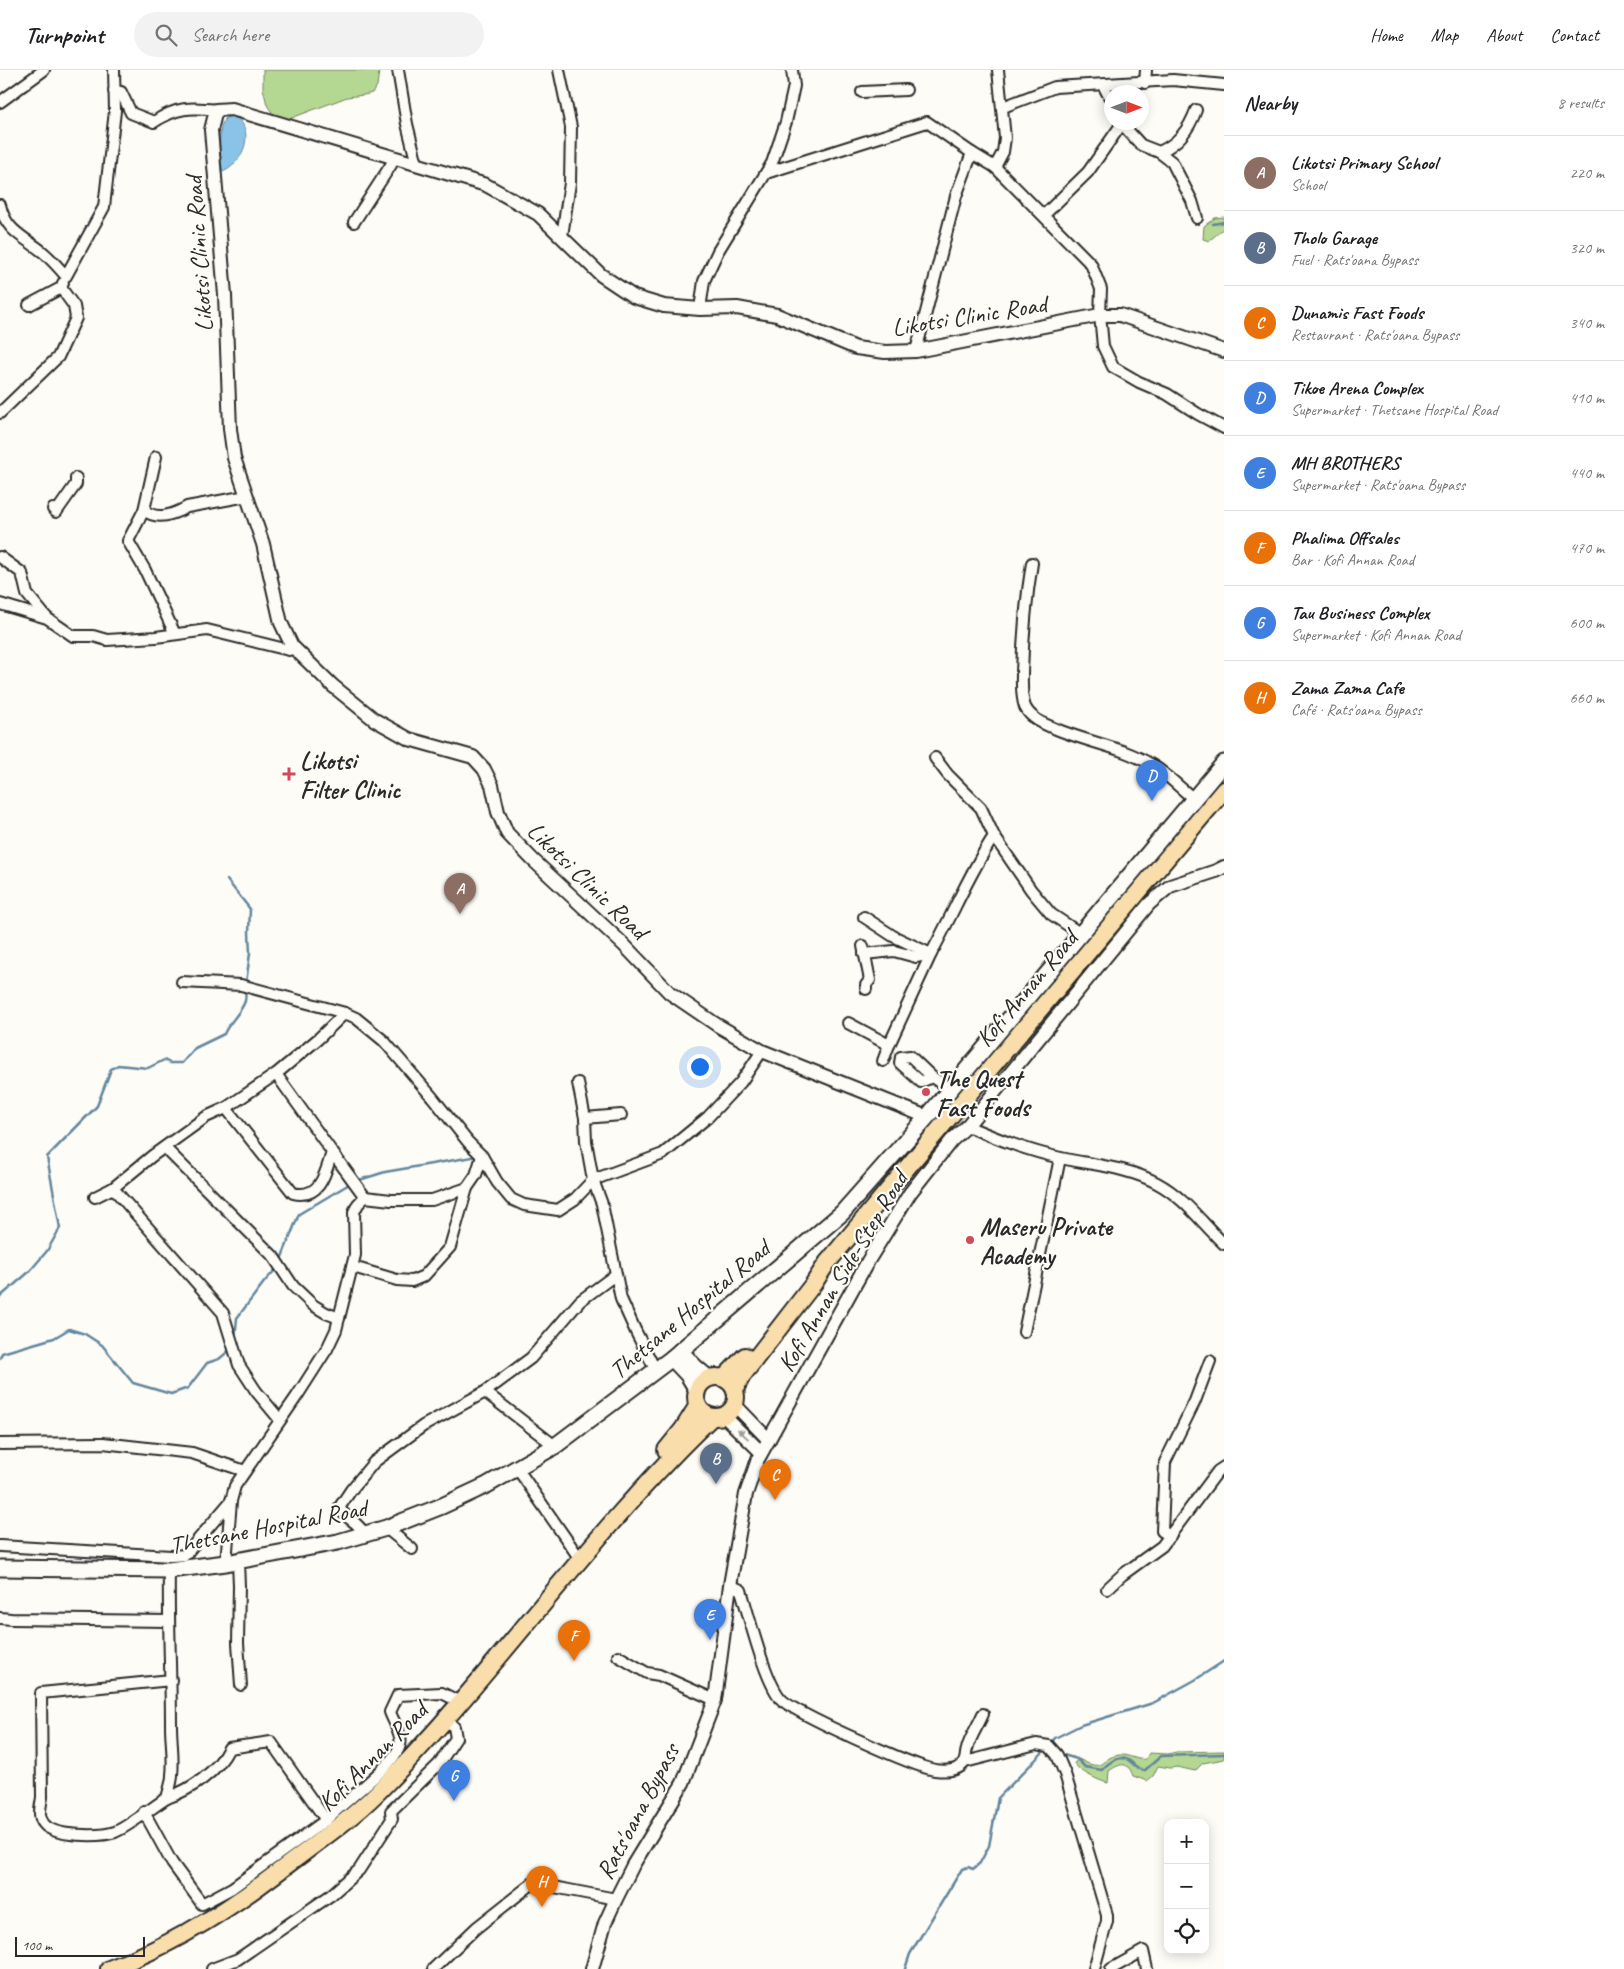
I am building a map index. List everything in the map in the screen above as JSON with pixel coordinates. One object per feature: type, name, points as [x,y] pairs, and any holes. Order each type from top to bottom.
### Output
[{"type":"main road","name":"Thetsane Hospital Road","points":[[0,1568],[169,1570],[232,1562],[338,1542],[386,1528],[442,1506],[487,1485],[555,1446],[676,1355],[842,1213],[927,1117],[1224,763]]},
{"type":"main road","name":"Kofi Annan Road","points":[[108,1969],[169,1943],[254,1890],[333,1830],[376,1794],[460,1702],[617,1516],[671,1456],[717,1397],[733,1370],[809,1278],[827,1263],[1222,798]]},
{"type":"main road","points":[[676,1355],[695,1367],[717,1397]]},
{"type":"street","points":[[0,102],[44,70]]},
{"type":"street","points":[[28,305],[61,288],[104,207],[115,111],[114,70]]},
{"type":"street","points":[[398,70],[407,124],[417,164]]},
{"type":"street","points":[[558,70],[571,128],[570,183],[562,236]]},
{"type":"street","points":[[700,309],[704,281],[718,251],[772,163],[786,122],[794,86],[792,70]]},
{"type":"street","points":[[995,167],[1004,152],[1006,138],[998,70]]},
{"type":"street","points":[[1145,83],[1146,70]]},
{"type":"street","points":[[1003,107],[1055,87],[1173,80],[1224,85]]},
{"type":"street","points":[[862,92],[906,90]]},
{"type":"street","points":[[114,91],[121,92],[131,113],[154,122],[168,112],[196,107],[216,110]]},
{"type":"street","name":"Likotsi Clinic Road","points":[[927,1117],[762,1051],[716,1025],[670,993],[624,945],[507,833],[498,812],[492,784],[484,769],[473,758],[410,739],[375,720],[333,686],[292,646],[281,623],[263,544],[234,458],[230,429],[225,295],[212,130],[216,110],[232,110],[486,185],[538,214],[601,275],[634,297],[664,306],[700,309],[737,308],[778,315],[856,348],[880,352],[916,351],[1100,316],[1120,316],[1224,351]]},
{"type":"street","points":[[1159,152],[1168,149],[1182,137],[1192,122],[1196,110]]},
{"type":"street","points":[[766,173],[926,122],[995,167],[1044,214],[1091,264],[1101,289],[1100,316],[1103,346],[1113,367],[1139,382],[1167,394],[1224,428]]},
{"type":"street","points":[[1044,214],[1088,172],[1117,130]]},
{"type":"street","points":[[1127,130],[1142,145],[1159,152],[1172,162],[1192,201],[1197,218]]},
{"type":"street","points":[[916,351],[956,196],[972,153]]},
{"type":"street","points":[[354,222],[390,165],[393,157]]},
{"type":"street","points":[[0,205],[3,219],[21,237],[43,252],[66,276]]},
{"type":"street","points":[[0,413],[58,357],[76,318],[74,306],[61,288]]},
{"type":"street","points":[[156,457],[144,510],[128,541],[145,570],[175,634]]},
{"type":"street","points":[[53,509],[57,511],[76,484],[76,478]]},
{"type":"street","points":[[144,510],[150,515],[160,516],[180,511],[187,507],[247,496]]},
{"type":"street","points":[[0,557],[22,573],[27,594],[47,618],[73,636],[93,636],[108,640],[156,637],[208,630],[289,650],[292,646]]},
{"type":"street","points":[[1032,562],[1026,600],[1023,642],[1022,696],[1026,708],[1032,716],[1042,723],[1106,744],[1152,765],[1194,799]]},
{"type":"street","points":[[0,604],[47,618]]},
{"type":"street","points":[[935,758],[948,775],[981,808],[994,836],[1017,871],[1051,914],[1081,934]]},
{"type":"street","points":[[883,1061],[931,954],[947,925],[955,903],[976,863],[994,836]]},
{"type":"street","name":"Kofi Annan Side-Step Road","points":[[769,1440],[868,1261],[910,1194],[951,1141],[967,1126],[1149,904],[1170,886],[1224,867]]},
{"type":"street","points":[[864,917],[893,936],[931,954]]},
{"type":"street","points":[[866,989],[866,985],[870,980],[864,950],[894,951],[916,957],[931,954]]},
{"type":"street","points":[[182,982],[241,985],[345,1013],[356,1018],[384,1041],[438,1104],[468,1142],[482,1156],[497,1182],[511,1199],[524,1205],[558,1210],[575,1199],[593,1180],[663,1154],[708,1116],[741,1082],[762,1051]]},
{"type":"street","points":[[95,1197],[113,1188],[152,1156],[206,1117],[226,1108],[276,1074],[318,1039],[345,1013]]},
{"type":"street","points":[[848,1023],[889,1044]]},
{"type":"street","points":[[276,1074],[365,1198]]},
{"type":"street","points":[[932,1077],[950,1089]]},
{"type":"street","points":[[578,1083],[585,1118],[586,1141],[593,1180],[602,1204],[621,1298],[656,1370]]},
{"type":"street","points":[[226,1108],[293,1193],[304,1193],[315,1189],[323,1182],[332,1152]]},
{"type":"street","points":[[585,1118],[621,1115]]},
{"type":"street","points":[[967,1126],[1010,1144],[1060,1158],[1128,1170],[1156,1182],[1186,1203],[1224,1244]]},
{"type":"street","points":[[165,1148],[274,1256],[293,1286],[313,1305],[339,1318]]},
{"type":"street","points":[[352,1267],[397,1280],[412,1281],[424,1276],[450,1247],[467,1188],[476,1176],[482,1156]]},
{"type":"street","points":[[1024,1332],[1060,1158]]},
{"type":"street","points":[[113,1188],[223,1313],[239,1365],[256,1391],[280,1420]]},
{"type":"street","points":[[242,1685],[237,1628],[239,1586],[232,1562],[231,1501],[235,1486],[327,1348],[336,1330],[354,1255],[354,1212],[358,1204],[365,1198],[432,1200],[467,1188]]},
{"type":"street","points":[[364,1534],[361,1526],[344,1515],[340,1508],[351,1490],[374,1462],[423,1426],[485,1392],[531,1358],[580,1301],[615,1275]]},
{"type":"street","points":[[1170,1536],[1162,1530],[1165,1462],[1195,1401],[1210,1361]]},
{"type":"street","points":[[485,1392],[555,1446]]},
{"type":"street","points":[[717,1397],[769,1440]]},
{"type":"street","points":[[717,1397],[761,1452]]},
{"type":"street","name":"Rats'oana Bypass","points":[[592,1969],[605,1923],[616,1898],[633,1865],[683,1783],[715,1700],[730,1585],[746,1494],[761,1452],[769,1440]]},
{"type":"street","points":[[0,1444],[103,1443],[192,1453],[245,1471]]},
{"type":"street","points":[[1107,1589],[1122,1575],[1162,1546],[1218,1472],[1224,1467]]},
{"type":"street","points":[[517,1468],[580,1560]]},
{"type":"street","points":[[0,1546],[171,1556],[184,1555],[231,1501]]},
{"type":"street","points":[[386,1528],[412,1549]]},
{"type":"street","points":[[167,1798],[172,1767],[168,1620],[169,1570]]},
{"type":"street","points":[[730,1585],[741,1590],[765,1664],[781,1698],[803,1712],[912,1764],[937,1771],[954,1770],[965,1762],[1036,1744],[1049,1746],[1057,1755],[1065,1774],[1107,1915],[1094,1969]]},
{"type":"street","points":[[0,1618],[168,1620]]},
{"type":"street","points":[[618,1656],[647,1673],[658,1675],[715,1700]]},
{"type":"street","points":[[171,1680],[41,1693],[40,1751],[42,1798],[39,1814],[43,1823],[50,1829],[84,1836],[115,1832],[167,1798],[185,1791],[213,1771],[229,1748],[271,1742],[326,1820]]},
{"type":"street","points":[[144,1812],[172,1863],[202,1904],[232,1888],[326,1820],[350,1800],[395,1755],[401,1744],[390,1712],[398,1695],[442,1693],[460,1702]]},
{"type":"street","points":[[965,1762],[969,1742],[983,1714]]},
{"type":"street","points":[[212,1969],[238,1959],[331,1895],[359,1870],[392,1819],[391,1810],[439,1764],[456,1738],[454,1727],[445,1719]]},
{"type":"street","points":[[433,1969],[476,1928],[533,1883],[616,1898]]},
{"type":"street","points":[[1111,1969],[1144,1951],[1147,1969]]},
{"type":"green space","points":[[263,70],[379,71],[377,86],[372,93],[347,97],[289,119],[273,114],[267,105],[263,88]]},
{"type":"green space","points":[[1224,217],[1224,228],[1209,241],[1203,239],[1204,226],[1215,218]]},
{"type":"green space","points":[[1224,1751],[1224,1759],[1203,1763],[1195,1771],[1177,1767],[1158,1766],[1153,1776],[1147,1781],[1133,1776],[1127,1766],[1121,1765],[1109,1771],[1108,1783],[1089,1775],[1074,1763],[1079,1759],[1098,1765],[1119,1755],[1146,1759],[1149,1753],[1168,1754],[1176,1752]]},
{"type":"water","points":[[233,115],[245,128],[245,145],[237,161],[223,172],[220,153],[221,128],[226,118]]},
{"type":"waterway","points":[[1213,224],[1224,222]]},
{"type":"waterway","points":[[227,880],[250,909],[250,953],[246,983]]},
{"type":"waterway","points":[[0,1297],[29,1272],[47,1251],[60,1228],[47,1157],[97,1106],[111,1069],[118,1065],[148,1068],[164,1060],[170,1063],[182,1063],[195,1048],[224,1034],[243,1005],[246,988]]},
{"type":"waterway","points":[[356,1181],[385,1172],[478,1156]]},
{"type":"waterway","points":[[280,1262],[299,1214],[351,1183]]},
{"type":"waterway","points":[[235,1339],[237,1318],[278,1267]]},
{"type":"waterway","points":[[0,1358],[2,1353],[54,1338],[69,1329],[85,1334],[102,1345],[133,1383],[171,1394],[188,1388],[207,1363],[219,1359],[231,1349]]},
{"type":"waterway","points":[[1051,1743],[1055,1738],[1081,1725],[1153,1703],[1195,1680],[1224,1661]]},
{"type":"waterway","points":[[905,1969],[910,1954],[962,1869],[968,1867],[973,1869],[980,1863],[989,1846],[998,1798],[1046,1749]]},
{"type":"waterway","points":[[1060,1754],[1077,1759],[1085,1767],[1102,1770],[1108,1764],[1123,1758],[1144,1771],[1161,1756],[1224,1754]]},
{"type":"place","name":"Likotsi Filter Clinic","points":[[289,774]]},
{"type":"place","name":"Tikoe Arena Complex","points":[[1152,801]]},
{"type":"place","name":"Likotsi Primary School","points":[[460,914]]},
{"type":"place","name":"The Quest Fast Foods","points":[[926,1092]]},
{"type":"place","name":"Maseru Private Academy","points":[[970,1240]]},
{"type":"place","name":"Tholo Garage","points":[[716,1484]]},
{"type":"place","name":"Dunamis Fast Foods","points":[[775,1500]]},
{"type":"place","name":"MH BROTHERS","points":[[710,1640]]},
{"type":"place","name":"Phalima Offsales","points":[[574,1661]]},
{"type":"place","name":"Tau Business Complex","points":[[454,1801]]},
{"type":"place","name":"Zama Zama Cafe","points":[[542,1907]]}]
